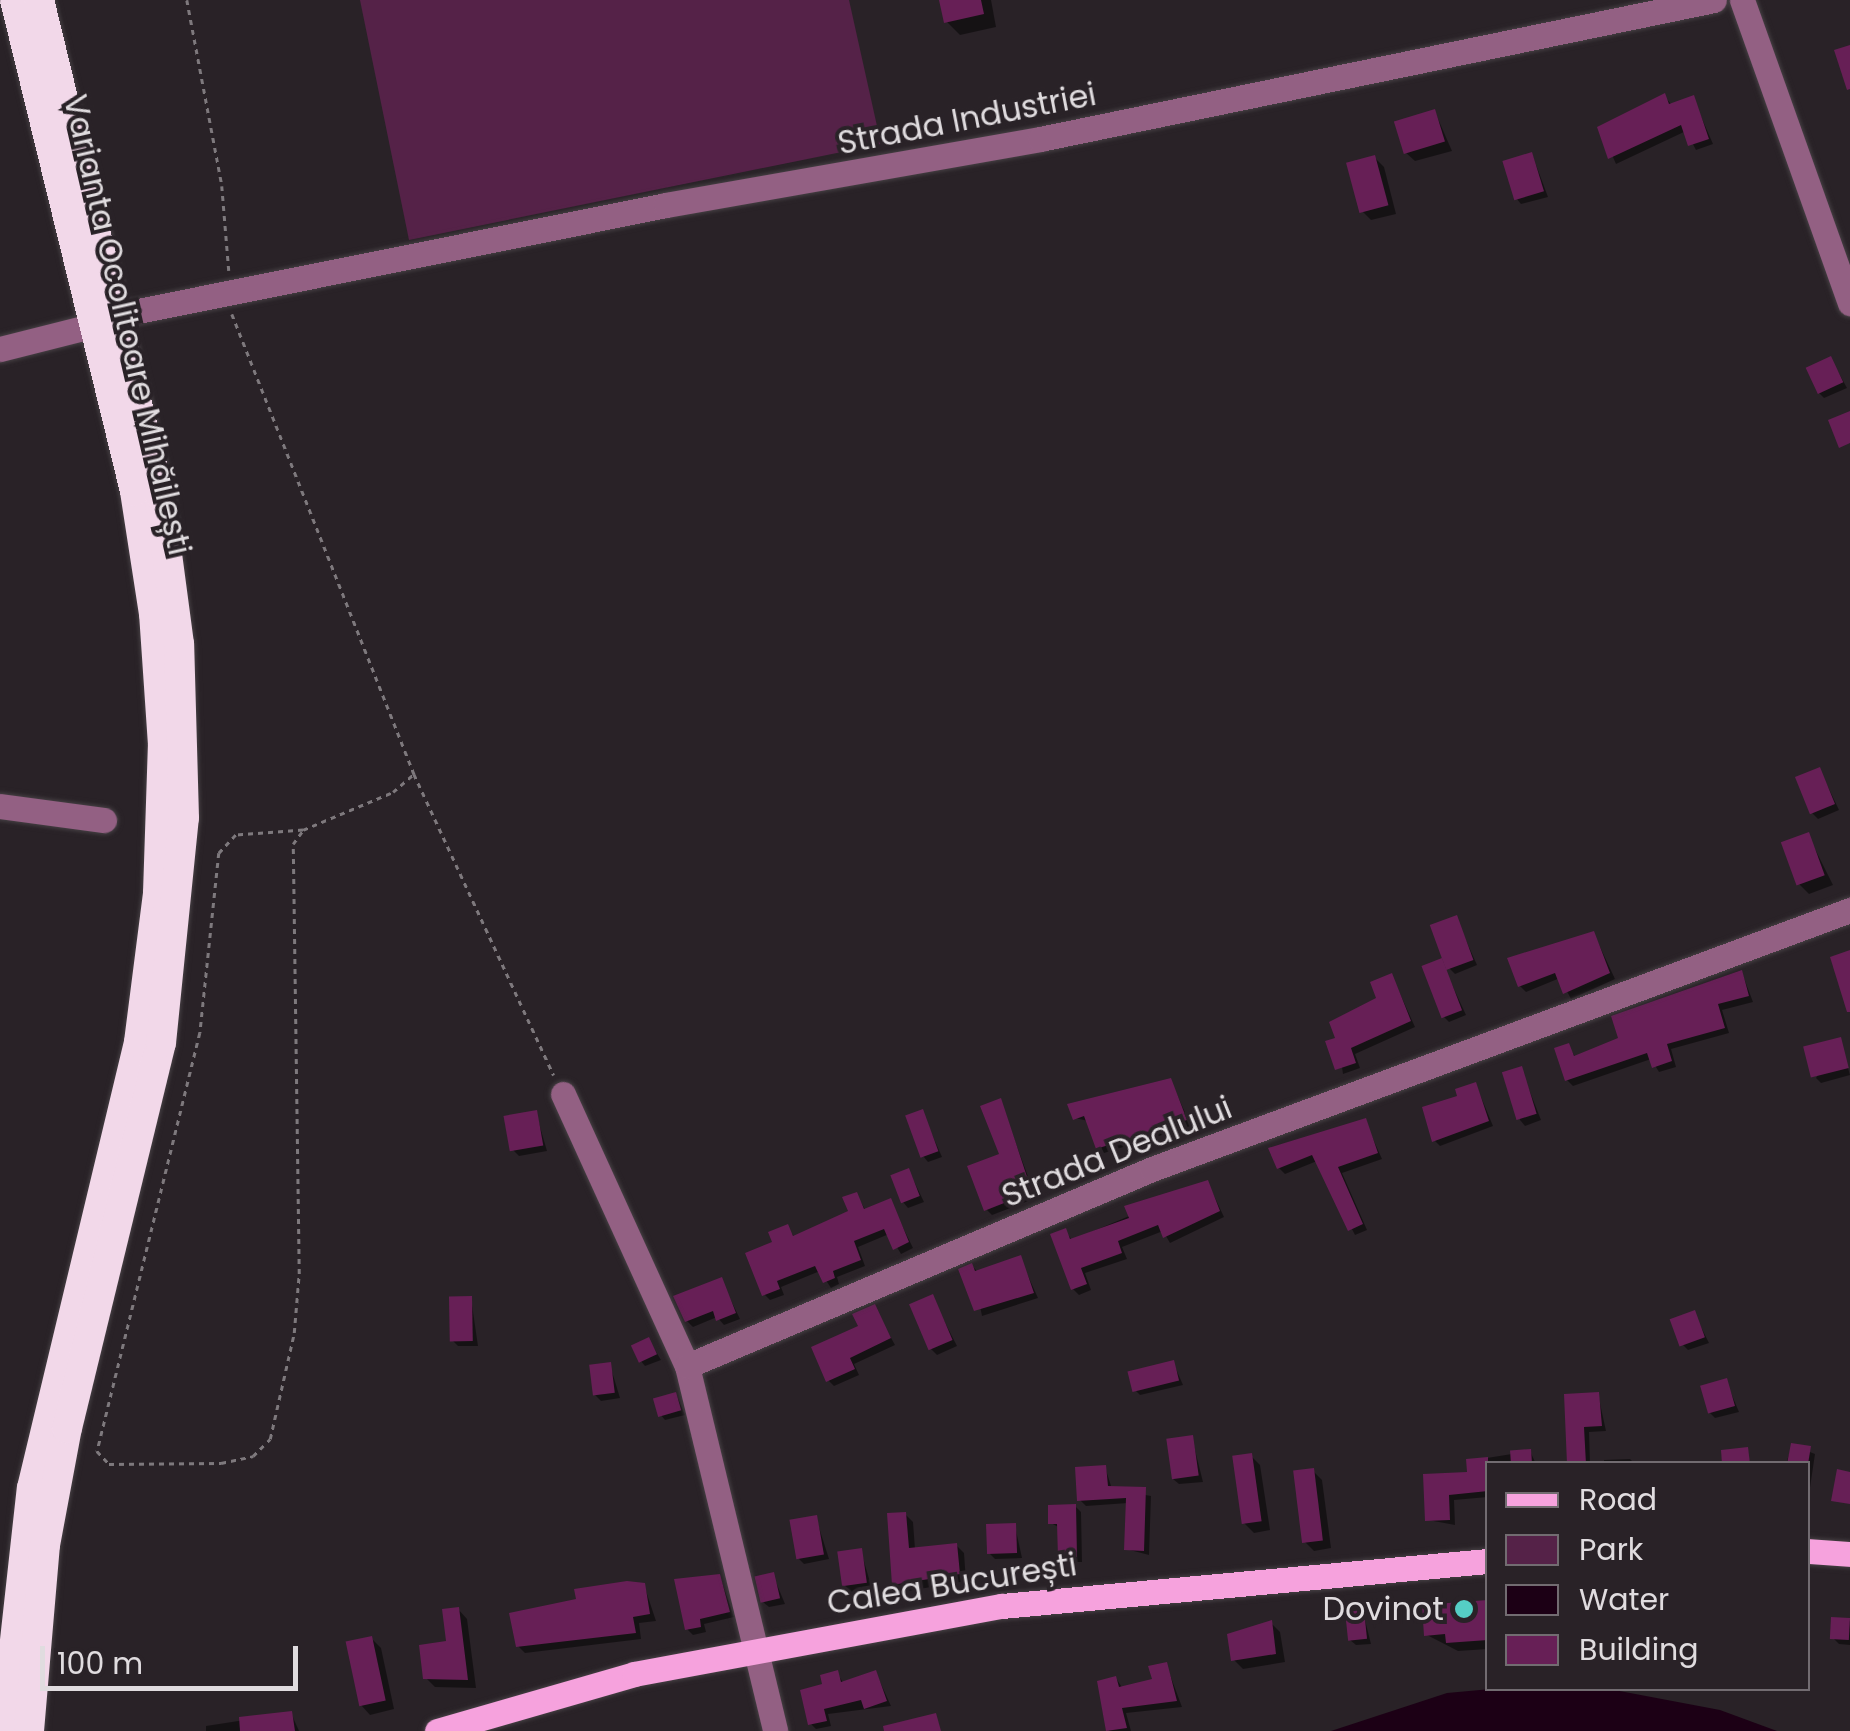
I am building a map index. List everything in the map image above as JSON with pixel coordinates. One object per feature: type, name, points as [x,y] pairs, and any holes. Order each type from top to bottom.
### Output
[{"type":"highway","name":"Varianta Ocolitoare Mihăilești","points":[[6,1731],[32,1488],[139,1042],[158,894],[164,745],[154,614],[135,491],[15,0]]},
{"type":"highway","name":"Varianta Ocolitoare Mihăilești","points":[[30,1731],[54,1493],[162,1042],[180,896],[184,800],[179,644],[158,494],[40,0]]},
{"type":"main road","points":[[1810,1551],[1850,1554]]},
{"type":"main road","name":"Calea București","points":[[437,1731],[560,1690],[1002,1606],[1485,1561]]},
{"type":"street","name":"Strada Industriei","points":[[133,312],[230,288],[666,205],[776,190],[1714,0]]},
{"type":"street","points":[[1742,0],[1850,302]]},
{"type":"street","points":[[0,349],[79,329]]},
{"type":"street","points":[[0,806],[104,820]]},
{"type":"street","name":"Strada Dealului","points":[[687,1366],[1152,1168],[1850,910]]},
{"type":"street","points":[[563,1094],[687,1366],[775,1731]]},
{"type":"path","points":[[188,0],[222,186],[230,288],[254,377],[414,774],[563,1094]]},
{"type":"path","points":[[302,830],[290,863],[299,1274],[294,1333],[270,1439],[253,1456],[221,1463],[109,1464],[97,1451],[200,1034],[219,853],[236,836],[302,830],[392,792],[414,774]]},
{"type":"green space","points":[[360,0],[849,0],[881,144],[409,240]]},
{"type":"water","points":[[1485,1690],[1620,1691],[1720,1710],[1777,1731],[1331,1731],[1447,1693]]},
{"type":"building","points":[[939,0],[981,0],[984,14],[944,23]]},
{"type":"building","points":[[1850,45],[1850,89],[1847,90],[1834,50]]},
{"type":"building","points":[[1665,93],[1669,104],[1694,95],[1709,139],[1688,146],[1681,125],[1608,159],[1597,127]]},
{"type":"building","points":[[1435,109],[1445,142],[1404,154],[1394,122]]},
{"type":"building","points":[[1532,152],[1544,191],[1514,200],[1502,161]]},
{"type":"building","points":[[1375,155],[1388,205],[1359,213],[1346,163]]},
{"type":"building","points":[[1831,356],[1843,382],[1818,394],[1806,368]]},
{"type":"building","points":[[1850,411],[1850,443],[1839,448],[1828,420]]},
{"type":"building","points":[[1820,767],[1835,804],[1810,814],[1795,777]]},
{"type":"building","points":[[1809,832],[1825,875],[1797,885],[1781,842]]},
{"type":"building","points":[[1457,915],[1473,960],[1446,970],[1430,925]]},
{"type":"building","points":[[1594,931],[1610,973],[1563,994],[1555,973],[1518,987],[1507,958]]},
{"type":"building","points":[[1850,950],[1850,1012],[1847,1012],[1830,957]]},
{"type":"building","points":[[1442,958],[1462,1010],[1442,1018],[1421,966]]},
{"type":"building","points":[[1742,970],[1749,996],[1718,1004],[1725,1028],[1667,1044],[1672,1061],[1652,1068],[1647,1053],[1565,1081],[1554,1048],[1569,1043],[1574,1056],[1618,1038],[1611,1016]]},
{"type":"building","points":[[1392,973],[1411,1021],[1351,1048],[1356,1063],[1335,1070],[1325,1041],[1335,1038],[1329,1022],[1376,998],[1370,982]]},
{"type":"building","points":[[1841,1037],[1849,1068],[1811,1077],[1803,1046]]},
{"type":"building","points":[[1522,1066],[1537,1114],[1517,1120],[1502,1072]]},
{"type":"building","points":[[1171,1078],[1187,1120],[1096,1149],[1084,1116],[1073,1120],[1067,1104]]},
{"type":"building","points":[[1476,1082],[1489,1121],[1432,1142],[1422,1107],[1457,1096],[1455,1089]]},
{"type":"building","points":[[1001,1098],[1032,1192],[984,1211],[967,1166],[999,1154],[980,1106]]},
{"type":"building","points":[[923,1109],[938,1151],[921,1158],[905,1115]]},
{"type":"building","points":[[537,1110],[543,1145],[510,1151],[504,1116]]},
{"type":"building","points":[[1366,1118],[1378,1153],[1338,1167],[1363,1224],[1348,1231],[1312,1155],[1277,1169],[1268,1148]]},
{"type":"building","points":[[909,1168],[920,1196],[901,1203],[890,1175]]},
{"type":"building","points":[[1208,1180],[1220,1211],[1163,1238],[1158,1225],[1118,1241],[1122,1253],[1081,1268],[1087,1284],[1071,1290],[1050,1234],[1066,1228],[1070,1239],[1129,1218],[1124,1206]]},
{"type":"building","points":[[857,1192],[864,1209],[891,1198],[909,1242],[893,1250],[884,1229],[854,1241],[861,1260],[833,1271],[835,1278],[823,1283],[815,1266],[777,1281],[780,1289],[762,1296],[745,1253],[772,1242],[768,1232],[788,1224],[793,1236],[848,1211],[842,1197]]},
{"type":"building","points":[[1021,1255],[1034,1293],[974,1311],[958,1269],[972,1263],[975,1271]]},
{"type":"building","points":[[722,1277],[736,1313],[716,1321],[713,1311],[685,1322],[673,1296]]},
{"type":"building","points":[[933,1294],[953,1340],[929,1350],[909,1304]]},
{"type":"building","points":[[449,1296],[472,1296],[473,1341],[450,1341]]},
{"type":"building","points":[[875,1304],[891,1338],[850,1358],[855,1369],[826,1382],[811,1347],[858,1326],[852,1314]]},
{"type":"building","points":[[1695,1310],[1705,1337],[1680,1346],[1670,1319]]},
{"type":"building","points":[[649,1337],[657,1354],[639,1363],[631,1345]]},
{"type":"building","points":[[1174,1360],[1179,1380],[1133,1392],[1127,1372]]},
{"type":"building","points":[[611,1362],[615,1393],[593,1395],[589,1365]]},
{"type":"building","points":[[1727,1378],[1735,1406],[1708,1414],[1700,1386]]},
{"type":"building","points":[[676,1392],[681,1410],[658,1417],[653,1399]]},
{"type":"building","points":[[1599,1392],[1602,1426],[1584,1427],[1586,1461],[1567,1461],[1564,1394]]},
{"type":"building","points":[[1193,1435],[1199,1476],[1172,1479],[1166,1439]]},
{"type":"building","points":[[1791,1443],[1811,1446],[1808,1461],[1788,1461]]},
{"type":"building","points":[[1748,1447],[1750,1461],[1722,1461],[1721,1450]]},
{"type":"building","points":[[1531,1449],[1532,1461],[1511,1461],[1510,1450]]},
{"type":"building","points":[[1252,1453],[1262,1521],[1242,1524],[1232,1456]]},
{"type":"building","points":[[1488,1457],[1485,1491],[1449,1495],[1450,1520],[1425,1521],[1423,1474],[1467,1472],[1466,1459]]},
{"type":"building","points":[[1106,1465],[1108,1486],[1146,1487],[1144,1551],[1124,1550],[1126,1498],[1077,1501],[1075,1467]]},
{"type":"building","points":[[1314,1468],[1323,1540],[1302,1543],[1293,1471]]},
{"type":"building","points":[[1837,1469],[1850,1472],[1850,1504],[1831,1501]]},
{"type":"building","points":[[1076,1504],[1077,1557],[1058,1557],[1057,1524],[1048,1524],[1048,1505]]},
{"type":"building","points":[[906,1512],[909,1548],[957,1543],[960,1574],[892,1585],[887,1513]]},
{"type":"building","points":[[817,1515],[824,1554],[796,1559],[789,1520]]},
{"type":"building","points":[[1016,1523],[1017,1553],[987,1554],[986,1524]]},
{"type":"building","points":[[862,1548],[867,1583],[842,1586],[837,1551]]},
{"type":"building","points":[[774,1572],[780,1598],[761,1603],[755,1576]]},
{"type":"building","points":[[720,1574],[730,1612],[700,1619],[701,1627],[685,1630],[674,1579]]},
{"type":"building","points":[[627,1581],[645,1583],[650,1614],[633,1617],[636,1633],[516,1647],[509,1613],[576,1599],[574,1589]]},
{"type":"building","points":[[1485,1600],[1485,1640],[1446,1643],[1445,1634],[1424,1636],[1422,1605]]},
{"type":"building","points":[[459,1607],[468,1680],[423,1679],[419,1645],[446,1641],[442,1609]]},
{"type":"building","points":[[1364,1610],[1367,1639],[1348,1641],[1345,1612]]},
{"type":"building","points":[[1831,1617],[1850,1618],[1849,1640],[1830,1639]]},
{"type":"building","points":[[1272,1620],[1276,1654],[1231,1661],[1227,1634]]},
{"type":"building","points":[[372,1636],[386,1701],[359,1706],[346,1642]]},
{"type":"building","points":[[1167,1662],[1177,1701],[1122,1708],[1127,1728],[1106,1731],[1097,1681],[1116,1676],[1119,1687],[1152,1679],[1148,1666]]},
{"type":"building","points":[[838,1670],[841,1682],[876,1670],[887,1701],[864,1709],[861,1700],[824,1709],[827,1721],[808,1725],[800,1690],[822,1684],[820,1675]]},
{"type":"building","points":[[292,1711],[295,1731],[240,1731],[239,1717]]},
{"type":"building","points":[[936,1713],[941,1731],[884,1731],[883,1726]]},
{"type":"place","name":"Dovinot","points":[[1464,1609]]}]
